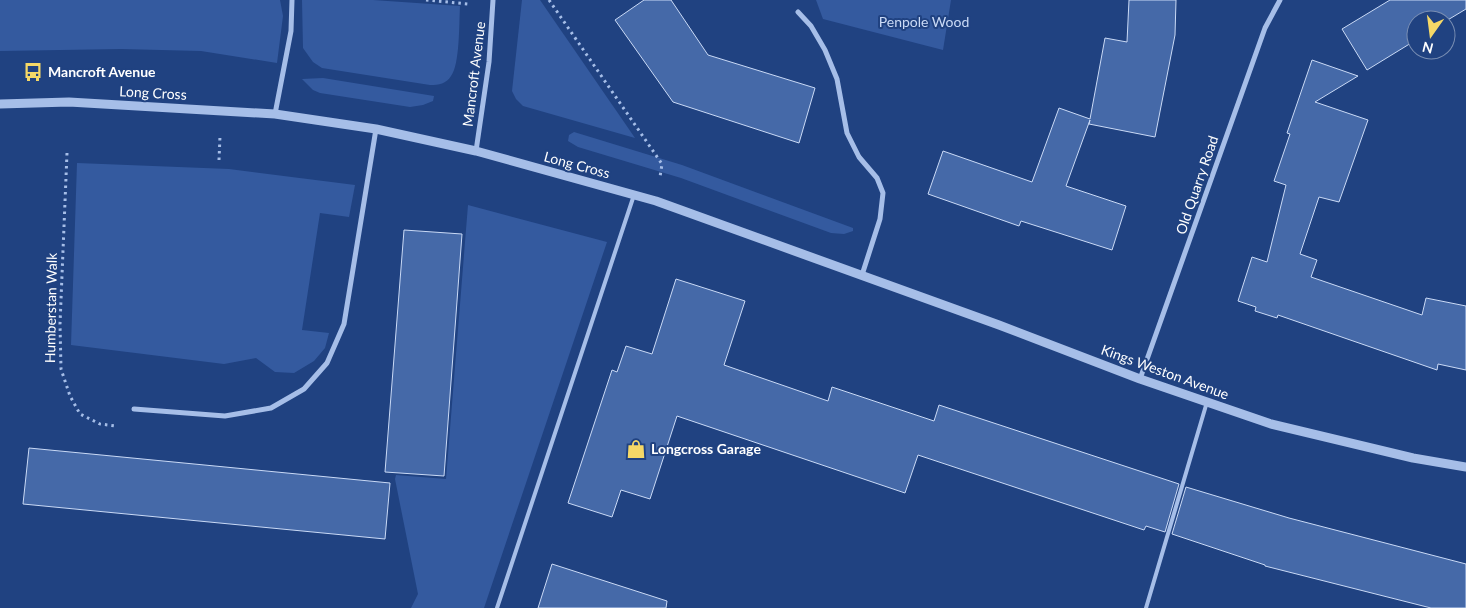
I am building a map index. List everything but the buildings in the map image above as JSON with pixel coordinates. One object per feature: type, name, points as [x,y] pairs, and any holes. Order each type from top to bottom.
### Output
[{"type":"street","points":[[275,114],[291,31],[292,0]]},
{"type":"street","name":"Mancroft Avenue","points":[[476,151],[489,62],[493,0]]},
{"type":"street","name":"Old Quarry Road","points":[[1140,379],[1265,28],[1280,0]]},
{"type":"street","points":[[798,12],[811,26],[825,50],[837,79],[847,133],[859,156],[877,178],[883,193],[880,219],[862,275]]},
{"type":"street","name":"Long Cross","points":[[0,104],[69,102],[275,114],[376,129],[476,151],[656,201],[862,275]]},
{"type":"street","points":[[134,409],[225,416],[271,408],[304,389],[327,364],[344,324],[376,129]]},
{"type":"street","name":"Kings Weston Avenue","points":[[862,275],[1140,379],[1270,424],[1413,458],[1466,467]]},
{"type":"lane","points":[[497,608],[634,195]]},
{"type":"lane","points":[[1146,608],[1207,402]]},
{"type":"path","points":[[549,0],[662,164],[656,201]]},
{"type":"path","name":"Humberstan Walk","points":[[67,153],[60,324],[61,369],[70,396],[80,414],[100,424],[132,428],[134,409]]},
{"type":"green space","points":[[0,0],[280,0],[283,16],[277,63],[201,51],[121,49],[0,51]]},
{"type":"green space","points":[[302,0],[373,0],[460,6],[458,53],[454,70],[445,82],[430,85],[322,68],[313,62],[303,48]]},
{"type":"green space","points":[[522,0],[540,0],[635,138],[523,106],[516,99],[512,91]]},
{"type":"green space","name":"Penpole Wood","points":[[816,0],[951,0],[943,50],[823,19]]},
{"type":"green space","points":[[323,78],[434,96],[433,101],[410,107],[320,93],[313,90],[302,79]]},
{"type":"green space","points":[[574,132],[682,165],[853,228],[853,231],[844,234],[831,233],[681,178],[578,147],[568,141],[569,135]]},
{"type":"green space","points":[[77,163],[229,169],[355,185],[349,217],[320,213],[302,330],[329,333],[325,348],[314,361],[294,373],[275,372],[256,358],[224,364],[71,345]]},
{"type":"green space","points":[[468,205],[607,242],[484,608],[411,608],[418,594],[395,479],[396,475],[446,479]]},
{"type":"place","name":"Mancroft Avenue","points":[[33,72]]},
{"type":"place","name":"Longcross Garage","points":[[636,449]]}]
